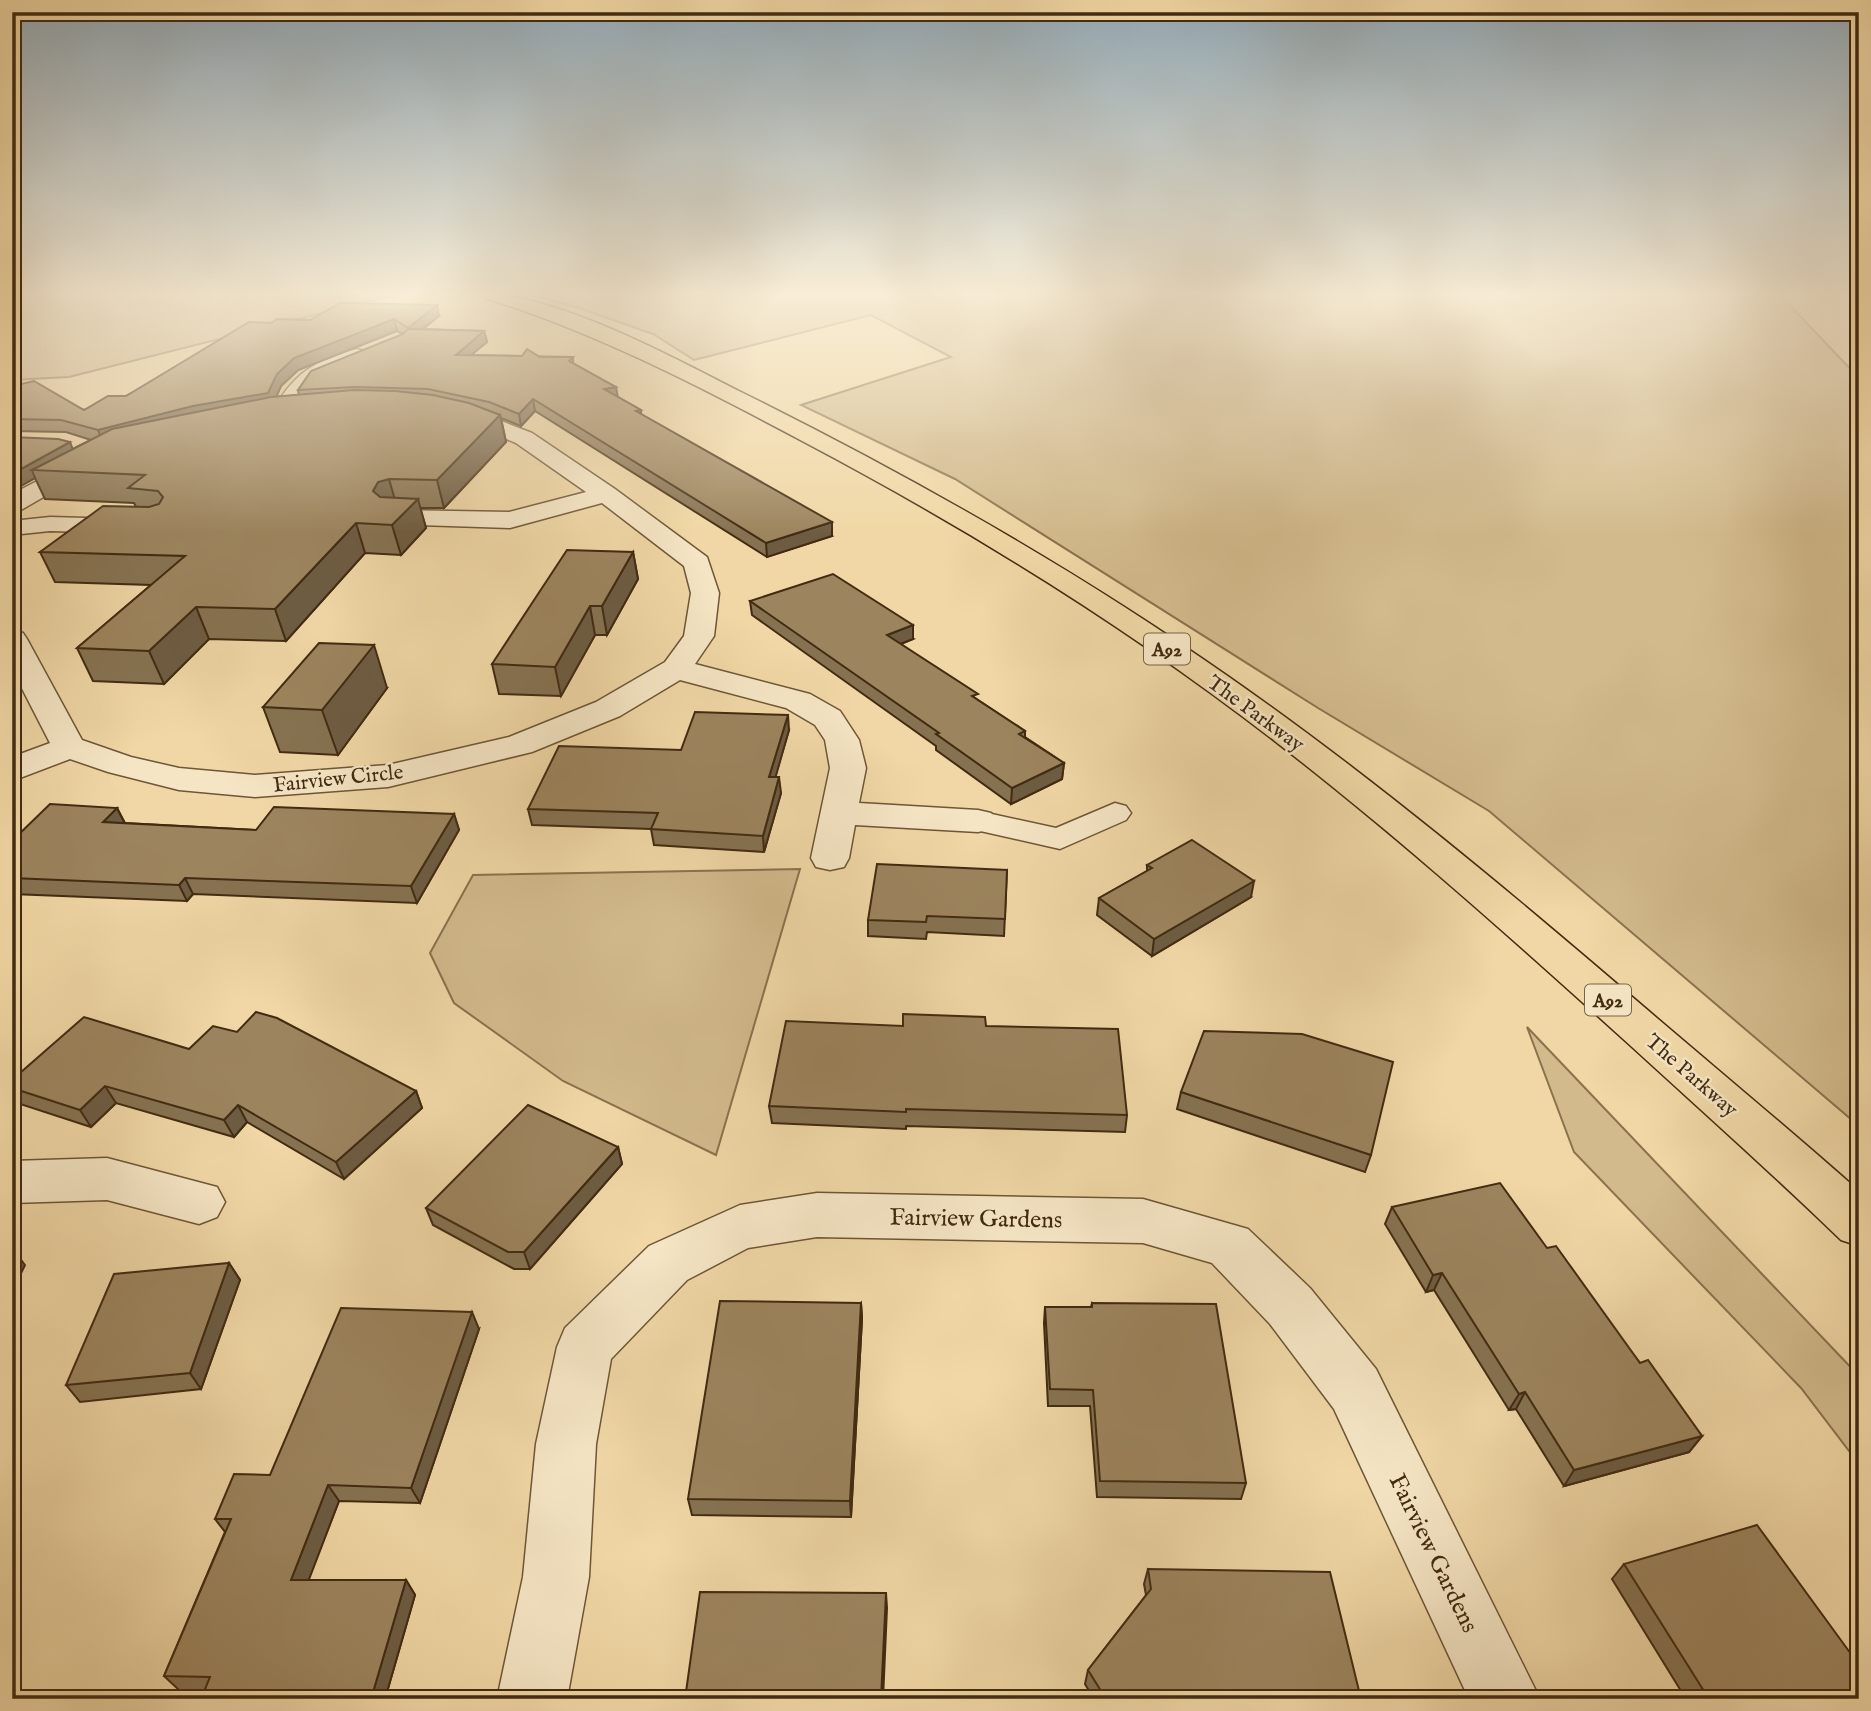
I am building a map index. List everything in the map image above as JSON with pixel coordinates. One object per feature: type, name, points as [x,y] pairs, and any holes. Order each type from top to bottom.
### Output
[{"type":"main road","name":"The Parkway","points":[[686,374],[846,453],[1010,545],[1185,661],[1351,783],[1524,926],[1859,1224]]},
{"type":"street","points":[[284,414],[294,388],[311,374]]},
{"type":"street","name":"Fairview Circle","points":[[69,747],[120,765],[179,779],[255,786],[388,776],[520,745],[608,709],[676,669],[699,636],[705,593],[697,563],[606,494],[524,438],[483,422],[430,410]]},
{"type":"street","points":[[12,505],[102,453],[78,445]]},
{"type":"street","points":[[397,518],[510,520],[606,494]]},
{"type":"street","points":[[12,639],[69,747],[12,770]]},
{"type":"street","points":[[676,669],[798,701],[828,718],[842,740],[848,768],[830,858]]},
{"type":"street","points":[[841,813],[978,821]]},
{"type":"street","points":[[12,1182],[107,1179],[198,1202]]},
{"type":"street","name":"Fairview Gardens","points":[[532,1699],[555,1577],[566,1444],[585,1347],[668,1262],[740,1227],[817,1215],[1143,1221],[1229,1244],[1290,1306],[1355,1389],[1505,1699]]},
{"type":"lane","points":[[12,527],[50,524],[147,526]]},
{"type":"lane","points":[[978,821],[1060,839],[1115,813]]},
{"type":"shaded area","points":[[12,374],[81,374],[69,377],[12,380]]},
{"type":"shaded area","points":[[898,374],[1855,374],[1859,378],[1859,1126],[1489,811],[1318,708],[955,479],[801,405]]},
{"type":"shaded area","points":[[800,869],[716,1155],[563,1081],[454,1003],[430,953],[473,875]]},
{"type":"shaded area","points":[[1527,1027],[1859,1376],[1859,1464],[1801,1388],[1574,1152]]},
{"type":"building","points":[[163,374],[277,374],[268,393],[193,406],[98,430],[61,420],[12,419],[12,386],[34,381],[84,410],[108,396],[126,396]]},
{"type":"building","points":[[309,374],[592,374],[616,387],[604,389],[641,410],[636,411],[832,522],[766,543],[533,399],[519,414],[489,402],[428,389],[355,387],[298,390]]},
{"type":"building","points":[[354,390],[433,395],[469,403],[500,415],[437,480],[389,479],[378,482],[373,491],[380,497],[418,499],[392,525],[356,523],[275,609],[196,607],[149,651],[77,648],[185,556],[40,552],[103,506],[149,507],[159,504],[163,497],[158,491],[128,488],[145,475],[32,470],[112,429],[271,397]]},
{"type":"building","points":[[12,437],[58,439],[70,442],[12,474]]},
{"type":"building","points":[[567,550],[633,552],[602,606],[590,606],[555,667],[492,664]]},
{"type":"building","points":[[833,574],[913,625],[887,635],[978,694],[972,696],[1025,731],[1019,734],[1064,763],[1012,788],[936,734],[939,733],[750,601]]},
{"type":"building","points":[[319,643],[374,645],[322,710],[263,707]]},
{"type":"building","points":[[695,712],[788,715],[769,777],[779,777],[763,836],[651,829],[658,813],[528,809],[559,746],[681,750]]},
{"type":"building","points":[[50,804],[117,808],[103,822],[256,830],[274,807],[454,814],[411,886],[185,878],[179,885],[12,878],[12,841]]},
{"type":"building","points":[[1192,840],[1254,881],[1154,939],[1099,898],[1152,868],[1147,865]]},
{"type":"building","points":[[877,864],[1007,870],[1005,919],[927,916],[926,922],[868,920]]},
{"type":"building","points":[[256,1012],[277,1018],[416,1091],[336,1162],[238,1105],[224,1120],[105,1086],[80,1110],[12,1088],[12,1080],[84,1017],[189,1049],[213,1026],[237,1032]]},
{"type":"building","points":[[903,1014],[985,1017],[986,1026],[1118,1029],[1127,1115],[906,1109],[906,1112],[769,1106],[786,1021],[903,1026]]},
{"type":"building","points":[[1204,1031],[1302,1034],[1393,1062],[1371,1155],[1181,1092]]},
{"type":"building","points":[[528,1105],[618,1147],[524,1252],[508,1252],[426,1208]]},
{"type":"building","points":[[1500,1183],[1547,1248],[1556,1246],[1640,1363],[1648,1360],[1702,1436],[1574,1470],[1525,1392],[1519,1394],[1442,1273],[1433,1275],[1392,1207]]},
{"type":"building","points":[[229,1263],[190,1373],[66,1385],[114,1274]]},
{"type":"building","points":[[720,1301],[861,1303],[850,1501],[688,1499]]},
{"type":"building","points":[[1092,1303],[1216,1304],[1246,1483],[1100,1481],[1093,1390],[1050,1389],[1045,1307],[1092,1307]]},
{"type":"building","points":[[341,1308],[472,1312],[411,1488],[328,1485],[291,1580],[406,1580],[371,1699],[201,1699],[210,1677],[164,1676],[231,1519],[215,1519],[234,1474],[270,1475]]},
{"type":"building","points":[[1757,1525],[1859,1665],[1859,1699],[1709,1699],[1624,1564]]},
{"type":"building","points":[[1148,1569],[1330,1572],[1361,1699],[1106,1699],[1088,1670],[1151,1589]]},
{"type":"building","points":[[700,1592],[886,1593],[881,1699],[685,1699]]}]
